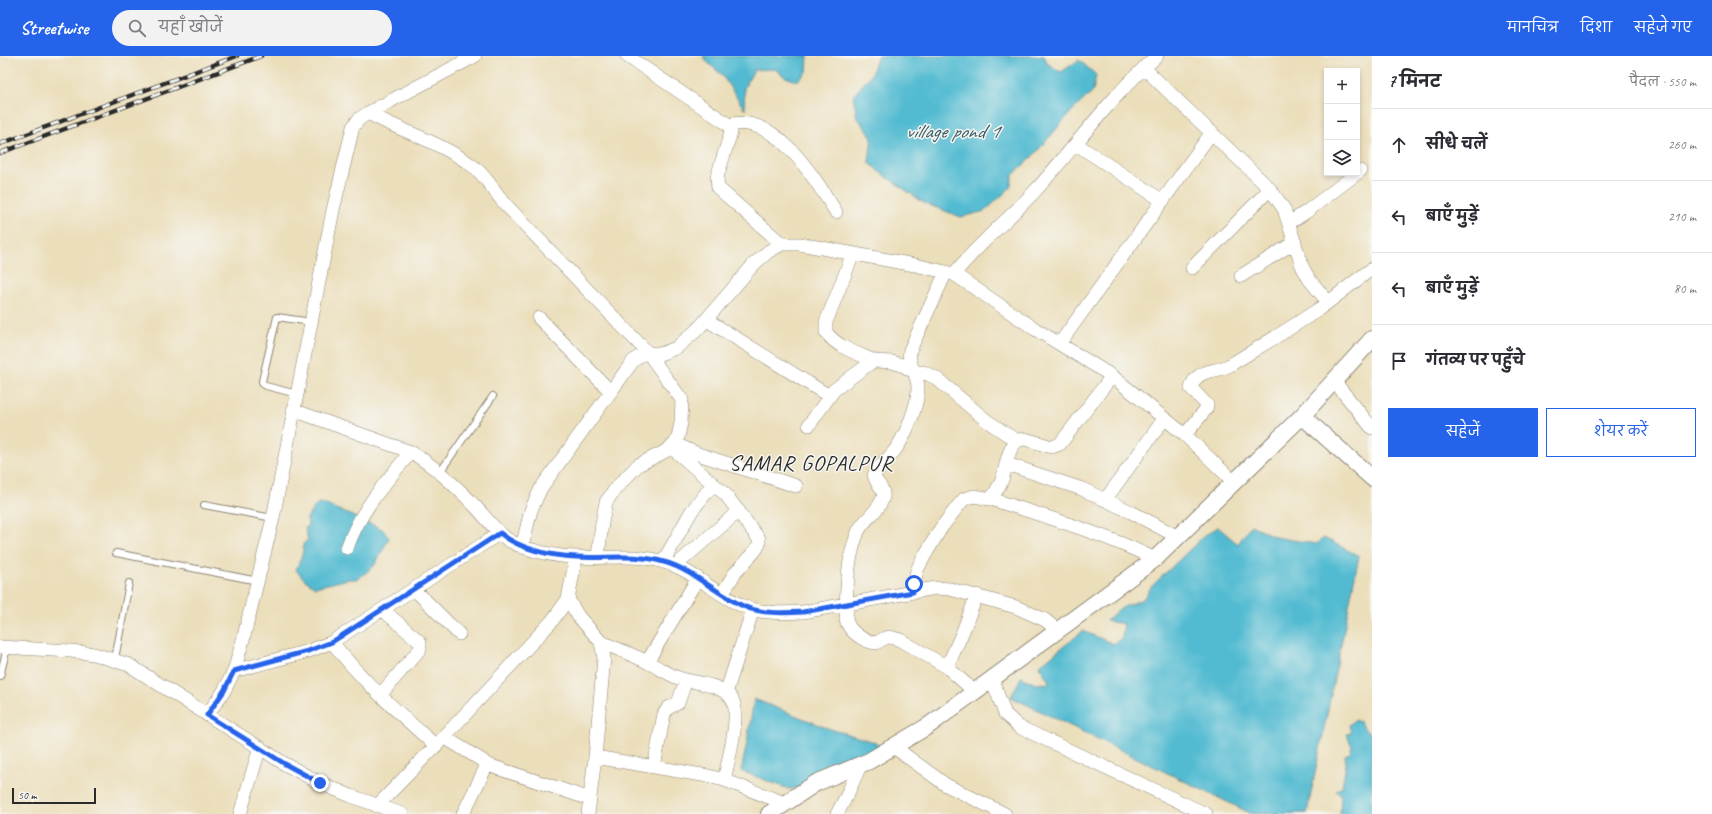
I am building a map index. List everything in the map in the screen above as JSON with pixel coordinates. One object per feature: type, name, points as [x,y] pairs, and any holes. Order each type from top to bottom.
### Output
[{"type":"street","points":[[207,715],[224,691],[234,671],[258,581],[273,518],[333,210],[353,127],[359,119],[368,113],[475,56]]},
{"type":"street","points":[[627,56],[729,125],[731,132],[717,177],[718,188],[782,244]]},
{"type":"street","points":[[975,692],[947,668],[894,637],[885,638],[876,643],[869,642],[857,635],[847,624],[848,576],[854,544],[864,522],[878,507],[884,496],[883,491],[875,480],[874,475],[899,443],[912,413],[918,389],[910,362],[910,350],[950,273],[1033,193],[1125,86],[1158,56]]},
{"type":"street","points":[[1144,68],[1270,189],[1279,201],[1289,223],[1297,254],[1302,266],[1309,279],[1328,302]]},
{"type":"street","points":[[368,113],[388,124],[433,144],[475,168],[488,181],[506,205],[648,352],[682,400],[681,423],[678,437],[673,445],[638,465],[610,496],[604,510],[598,556]]},
{"type":"street","points":[[729,125],[746,122],[754,124],[774,136],[806,166],[836,212]]},
{"type":"street","points":[[1060,343],[1164,201],[1212,132]]},
{"type":"street","points":[[1076,144],[1164,201]]},
{"type":"street","points":[[1289,223],[1353,176]]},
{"type":"street","points":[[1192,268],[1270,189]]},
{"type":"street","points":[[1241,276],[1295,242]]},
{"type":"street","points":[[522,547],[531,510],[536,498],[562,458],[634,361],[641,355],[648,352],[660,354],[676,348],[707,320],[754,264],[769,251],[782,244],[800,244],[950,273],[1035,329],[1112,376],[1184,435],[1234,482]]},
{"type":"street","points":[[853,254],[826,322],[826,332],[833,340],[842,346],[875,361],[892,362],[902,365],[914,372],[928,374],[944,383],[987,420],[1017,441]]},
{"type":"street","points":[[1184,435],[1207,406],[1191,388],[1192,382],[1197,377],[1203,372],[1227,366],[1273,339],[1328,302],[1372,269]]},
{"type":"street","points":[[539,318],[611,392]]},
{"type":"street","points":[[707,320],[829,396]]},
{"type":"street","points":[[769,814],[787,804],[816,783],[860,766],[928,726],[1155,559],[1302,416],[1372,339]]},
{"type":"street","points":[[809,425],[829,396],[875,361]]},
{"type":"street","points":[[991,499],[1002,480],[1012,449],[1017,441],[1025,439],[1052,447],[1060,444],[1112,376]]},
{"type":"street","points":[[1334,381],[1372,428]]},
{"type":"street","points":[[293,410],[411,452],[440,472],[455,485],[500,533],[510,541],[522,547],[576,558],[598,556],[636,556],[669,564],[698,578],[744,607],[753,609],[790,613],[803,612],[936,588],[950,589],[977,595],[1030,613],[1045,620],[1057,630]]},
{"type":"street","points":[[1302,416],[1372,478]]},
{"type":"street","points":[[1106,500],[1164,419]]},
{"type":"street","points":[[673,445],[726,495],[758,535],[759,544],[735,573],[722,594]]},
{"type":"street","points":[[673,445],[796,486]]},
{"type":"street","points":[[347,548],[354,528],[369,504],[411,452]]},
{"type":"street","points":[[1007,464],[1059,481],[1106,500],[1178,537]]},
{"type":"street","points":[[669,564],[691,512],[713,484]]},
{"type":"street","points":[[913,592],[917,570],[924,555],[941,528],[964,499],[974,496],[991,499],[1091,532],[1135,549],[1155,559]]},
{"type":"street","points":[[669,564],[739,511]]},
{"type":"street","points":[[234,671],[308,651],[332,642],[500,533]]},
{"type":"street","points":[[377,806],[552,621],[568,599],[576,558]]},
{"type":"street","points":[[647,662],[698,578]]},
{"type":"street","points":[[414,588],[459,634]]},
{"type":"street","points":[[947,668],[977,595]]},
{"type":"street","points":[[568,599],[578,616],[602,642],[668,673],[686,680],[700,682],[726,693],[732,698],[735,717],[724,780]]},
{"type":"street","points":[[726,693],[753,609]]},
{"type":"street","points":[[380,695],[420,649],[421,645],[420,642],[383,610]]},
{"type":"street","points":[[332,642],[354,669],[380,695],[440,741],[483,761],[485,764],[590,799]]},
{"type":"street","points":[[588,814],[604,658],[602,642]]},
{"type":"street","points":[[3,648],[71,651],[115,659],[129,665],[285,764],[320,783],[377,806],[402,814]]},
{"type":"street","points":[[992,679],[1005,714],[1019,727],[1206,814]]},
{"type":"street","points":[[654,767],[664,714],[668,708],[678,703],[686,680]]},
{"type":"street","points":[[894,746],[946,785],[1005,814]]},
{"type":"street","points":[[240,814],[260,747]]},
{"type":"street","points":[[595,757],[724,780],[787,804]]},
{"type":"street","points":[[463,814],[484,774],[485,764]]},
{"type":"street","points":[[837,814],[860,766]]},
{"type":"lane","points":[[296,394],[266,386],[262,381],[277,317],[311,322]]},
{"type":"lane","points":[[440,472],[493,396]]},
{"type":"lane","points":[[204,505],[273,518]]},
{"type":"lane","points":[[116,553],[258,581]]},
{"type":"lane","points":[[115,659],[129,583]]},
{"type":"lane","points":[[0,676],[3,648]]},
{"type":"water","points":[[703,56],[808,56],[807,72],[797,81],[785,77],[775,69],[754,70],[744,88],[745,110],[722,75],[706,61]]},
{"type":"water","name":"village pond 1","points":[[878,56],[1044,56],[1048,64],[1061,72],[1079,60],[1096,75],[1093,91],[1071,112],[1034,155],[1013,175],[1010,188],[985,211],[961,217],[924,203],[877,170],[869,162],[872,137],[857,117],[853,96],[871,75]]},
{"type":"water","points":[[320,503],[382,529],[389,538],[374,566],[358,579],[349,579],[315,587],[305,580],[296,570],[303,552],[303,544],[308,540],[305,529],[308,525],[307,518],[316,505]]},
{"type":"water","points":[[1251,525],[1275,537],[1316,544],[1324,538],[1359,556],[1307,813],[1252,814],[1011,697],[1021,677],[1036,684],[1050,683],[1039,666],[1083,631],[1114,644],[1122,638],[1124,624],[1106,621],[1119,609],[1143,599],[1152,586],[1204,536],[1218,527],[1238,544]]},
{"type":"water","points":[[754,699],[827,728],[874,742],[883,748],[798,788],[789,789],[741,771]]},
{"type":"water","points":[[1354,720],[1360,722],[1368,733],[1372,734],[1372,814],[1340,814],[1341,796],[1336,791],[1342,787],[1346,765],[1345,755],[1350,753],[1352,746],[1346,734],[1351,733],[1349,725]]},
{"type":"railway","points":[[0,144],[237,56]]},
{"type":"railway","points":[[0,153],[261,56]]},
{"type":"district","name":"SAMAR GOPALPUR","points":[[811,463]]},
{"type":"route","points":[[320,783],[285,764],[207,715],[224,691],[234,671],[308,651],[332,642],[356,628],[414,588],[500,533],[510,541],[522,547],[558,555],[576,558],[636,556],[663,562],[675,566],[698,578],[744,607],[760,610],[790,613],[803,612],[913,592],[914,584]]}]
